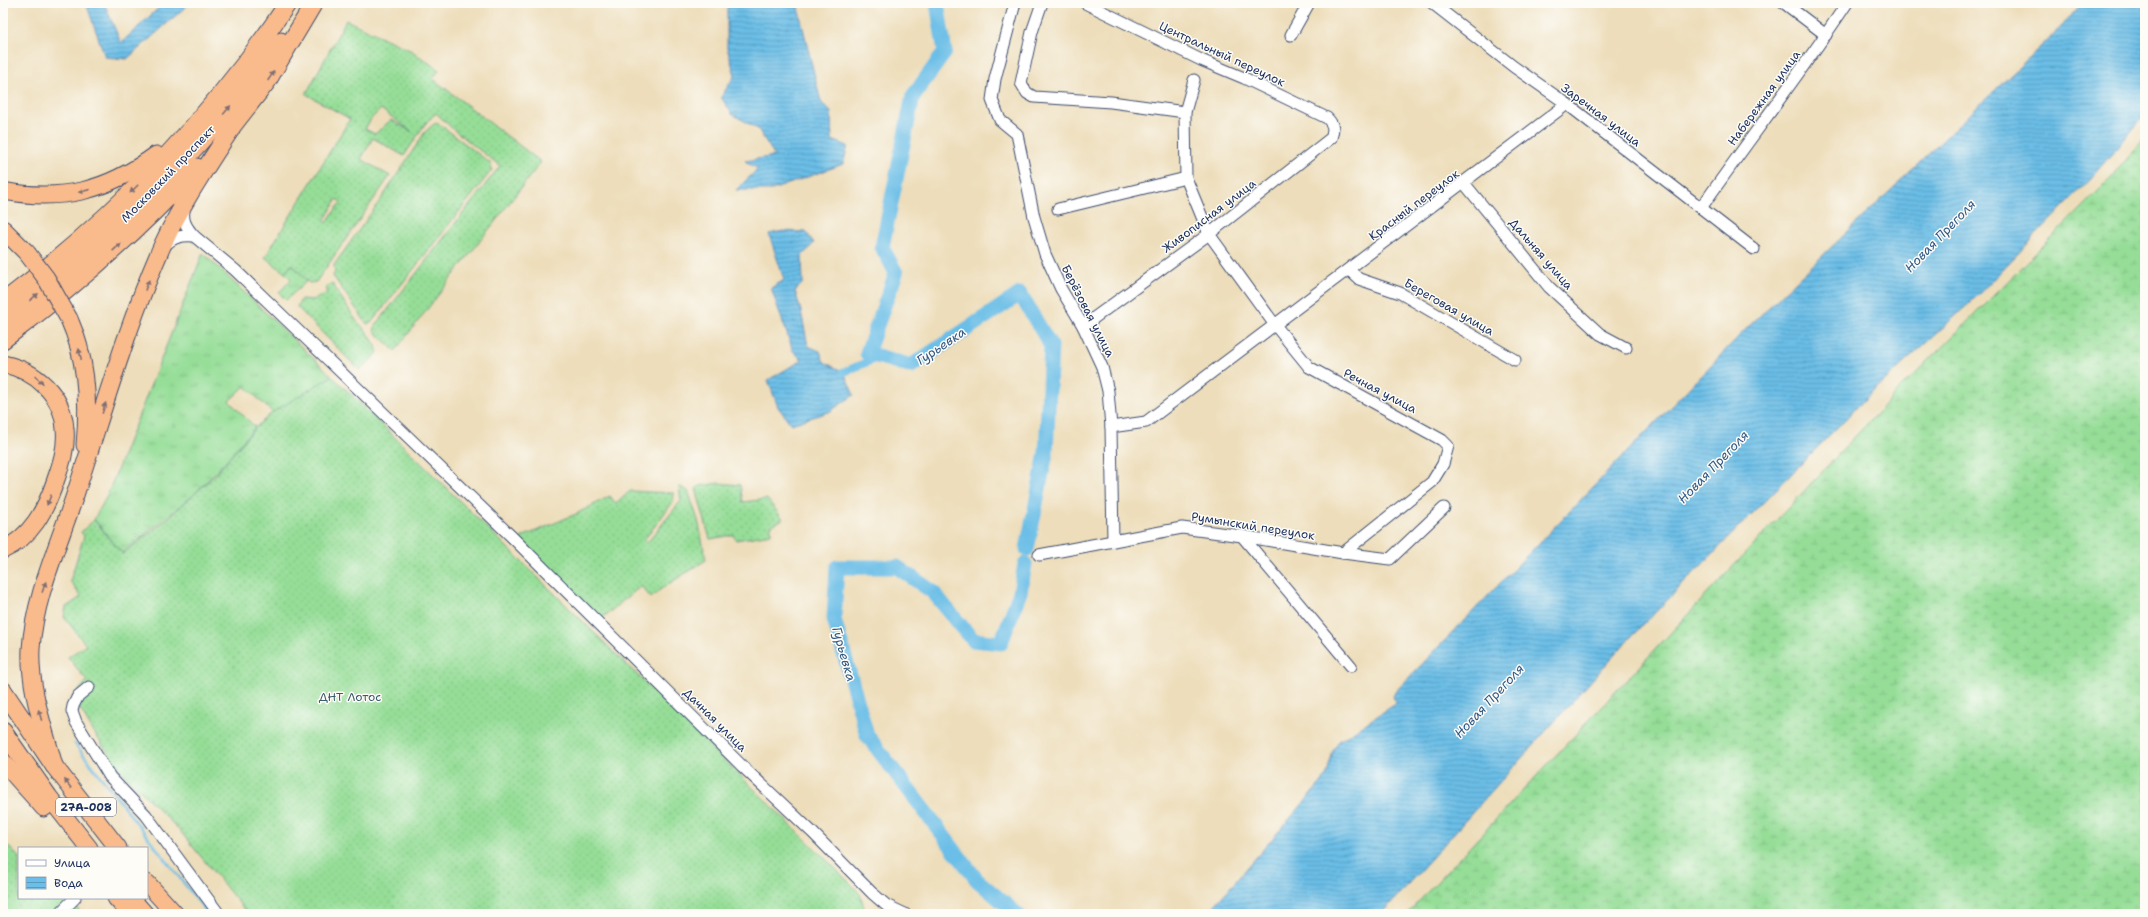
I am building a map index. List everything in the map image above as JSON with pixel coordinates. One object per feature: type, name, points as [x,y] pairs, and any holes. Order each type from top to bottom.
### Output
[{"type":"highway","name":"Московский проспект","points":[[3,302],[66,252],[111,212],[160,162],[199,119],[238,72],[288,3]]},
{"type":"highway","name":"Московский проспект","points":[[3,321],[90,251],[168,177],[235,100],[269,58],[308,3]]},
{"type":"highway","points":[[54,766],[36,700],[31,673],[31,649],[38,603],[122,353],[159,254],[189,195],[231,129],[276,69],[314,3]]},
{"type":"highway","points":[[3,191],[39,196],[57,196],[91,190],[108,184],[142,166],[199,119]]},
{"type":"highway","points":[[3,340],[70,288],[115,249],[173,193],[231,129]]},
{"type":"highway","points":[[3,229],[27,253],[46,278],[69,319],[78,343],[86,390],[87,412],[83,472]]},
{"type":"highway","points":[[3,364],[27,371],[43,383],[60,407],[66,428],[66,440],[60,467],[44,510],[29,530],[11,546],[3,550]]},
{"type":"highway","name":"27А-008","points":[[3,690],[54,766],[117,847]]},
{"type":"highway","name":"27А-008","points":[[3,731],[49,797],[88,847]]},
{"type":"highway","points":[[3,752],[26,786],[74,847]]},
{"type":"highway","points":[[3,762],[26,786]]},
{"type":"highway","points":[[148,884],[175,914]]},
{"type":"highway","points":[[117,899],[130,914]]},
{"type":"highway","points":[[132,899],[145,914]]},
{"type":"street","name":"Берёзовая улица","points":[[1015,3],[995,79],[992,100],[1000,120],[1017,134],[1034,217],[1045,254],[1061,289],[1083,326],[1102,367],[1108,391],[1111,427],[1113,541]]},
{"type":"street","points":[[1042,3],[1032,32],[1021,83],[1027,93],[1034,98],[1111,102],[1185,112]]},
{"type":"street","name":"Центральный переулок","points":[[1085,3],[1201,60],[1244,78],[1327,118]]},
{"type":"street","points":[[1291,35],[1309,3]]},
{"type":"street","name":"Заречная улица","points":[[1432,3],[1514,67],[1567,104],[1754,248]]},
{"type":"street","points":[[1784,3],[1826,35]]},
{"type":"street","name":"Набережная улица","points":[[1701,208],[1736,158],[1768,117],[1847,3]]},
{"type":"street","points":[[1194,80],[1185,112],[1186,178],[1209,234]]},
{"type":"street","name":"Красный переулок","points":[[1111,427],[1146,422],[1567,104]]},
{"type":"street","name":"Живописная улица","points":[[1083,326],[1209,234],[1331,138],[1334,129],[1332,122],[1327,118]]},
{"type":"street","points":[[1058,209],[1186,178]]},
{"type":"street","name":"Дальняя улица","points":[[1464,183],[1549,287],[1600,334],[1626,348]]},
{"type":"street","name":"Дачная улица","points":[[189,195],[183,212],[183,220],[187,228],[194,236],[235,270],[513,538],[872,893],[886,905],[905,914]]},
{"type":"street","name":"Речная улица","points":[[1209,234],[1275,325],[1309,367],[1442,440],[1448,446],[1443,464],[1432,482],[1343,553]]},
{"type":"street","points":[[159,254],[167,244],[175,238],[184,235],[194,236]]},
{"type":"street","name":"Береговая улица","points":[[1349,270],[1359,280],[1400,293],[1515,360]]},
{"type":"street","name":"Румынский переулок","points":[[1039,555],[1182,528],[1390,559],[1444,508]]},
{"type":"street","points":[[1242,536],[1351,666]]},
{"type":"street","points":[[88,687],[78,696],[72,706],[72,711],[76,722],[110,777],[146,816],[219,914]]},
{"type":"street","points":[[58,914],[74,899]]},
{"type":"green space","points":[[346,20],[412,51],[439,70],[433,79],[541,162],[395,351],[374,331],[376,325],[500,166],[454,130],[436,113],[425,124],[404,156],[373,138],[361,159],[390,176],[316,282],[309,283],[292,264],[285,273],[265,257],[350,119],[306,94]],"holes":[[[381,109],[412,132],[391,120],[375,134],[365,129],[371,119]],[[337,199],[341,202],[326,223],[324,221]]]},
{"type":"green space","points":[[438,123],[490,163],[492,170],[371,323],[367,324],[333,276],[335,272],[334,265],[382,198],[425,132],[434,124]]},
{"type":"green space","points":[[2145,137],[2145,914],[1407,914],[1896,393],[2111,178]]},
{"type":"green space","points":[[203,253],[332,376],[273,413],[245,386],[229,401],[255,427],[219,469],[190,498],[122,553],[94,519],[107,496]]},
{"type":"green space","points":[[292,264],[307,281],[286,300],[279,293],[291,279],[285,273]]},
{"type":"green space","points":[[332,283],[355,319],[368,333],[376,346],[378,353],[359,370],[297,307],[301,299],[313,300],[327,293],[326,287]]},
{"type":"green space","name":"ДНТ Лотос","points":[[332,376],[851,884],[860,894],[866,914],[248,914],[180,831],[120,770],[93,731],[73,697],[87,681],[68,657],[86,645],[64,617],[66,607],[81,597],[70,581],[84,536],[81,532],[94,520],[123,554],[167,519],[214,476],[255,428],[273,412]]},
{"type":"green space","points":[[719,483],[740,485],[743,502],[767,499],[783,519],[771,526],[771,534],[736,540],[733,535],[710,539],[696,489],[699,486]]},
{"type":"green space","points":[[679,486],[688,491],[698,520],[706,560],[661,589],[651,598],[641,586],[601,619],[520,540],[522,537],[576,514],[610,496],[616,504],[630,491],[674,493],[673,502],[644,540],[647,543],[681,501]]},
{"type":"green space","points":[[3,841],[18,856],[18,899],[62,899],[72,909],[75,906],[82,914],[3,914]]},
{"type":"water","points":[[86,3],[104,3],[121,43],[164,3],[190,3],[127,59],[105,57]]},
{"type":"water","points":[[730,3],[797,3],[821,102],[831,112],[832,140],[848,146],[843,164],[772,190],[736,190],[758,169],[745,161],[775,156],[758,129],[732,114],[721,97],[735,75],[727,48],[727,8]]},
{"type":"water","name":"Новая Преголя","points":[[2082,3],[2145,3],[2145,115],[2092,177],[1974,299],[1867,397],[1628,640],[1381,914],[1207,914],[1326,777],[1333,751],[1339,741],[1397,703],[1393,697],[1395,692],[1744,331],[2063,25]]},
{"type":"water","points":[[783,231],[806,232],[814,243],[802,256],[803,283],[795,291],[801,311],[808,346],[820,351],[824,362],[844,372],[854,395],[829,412],[791,424],[778,407],[768,380],[802,360],[793,351],[771,288],[784,280],[769,234]]},
{"type":"waterway","name":"Гурьевка","points":[[937,3],[945,52],[913,96],[882,247],[896,273],[867,353],[911,366],[1020,294],[1051,346],[1046,453],[1027,549]]},
{"type":"waterway","points":[[844,372],[879,357]]},
{"type":"waterway","name":"Гурьевка","points":[[1017,914],[977,880],[867,735],[834,619],[837,567],[897,567],[933,592],[973,640],[1001,643],[1020,592],[1025,564]]},
{"type":"waterway","points":[[75,744],[208,914]]}]
